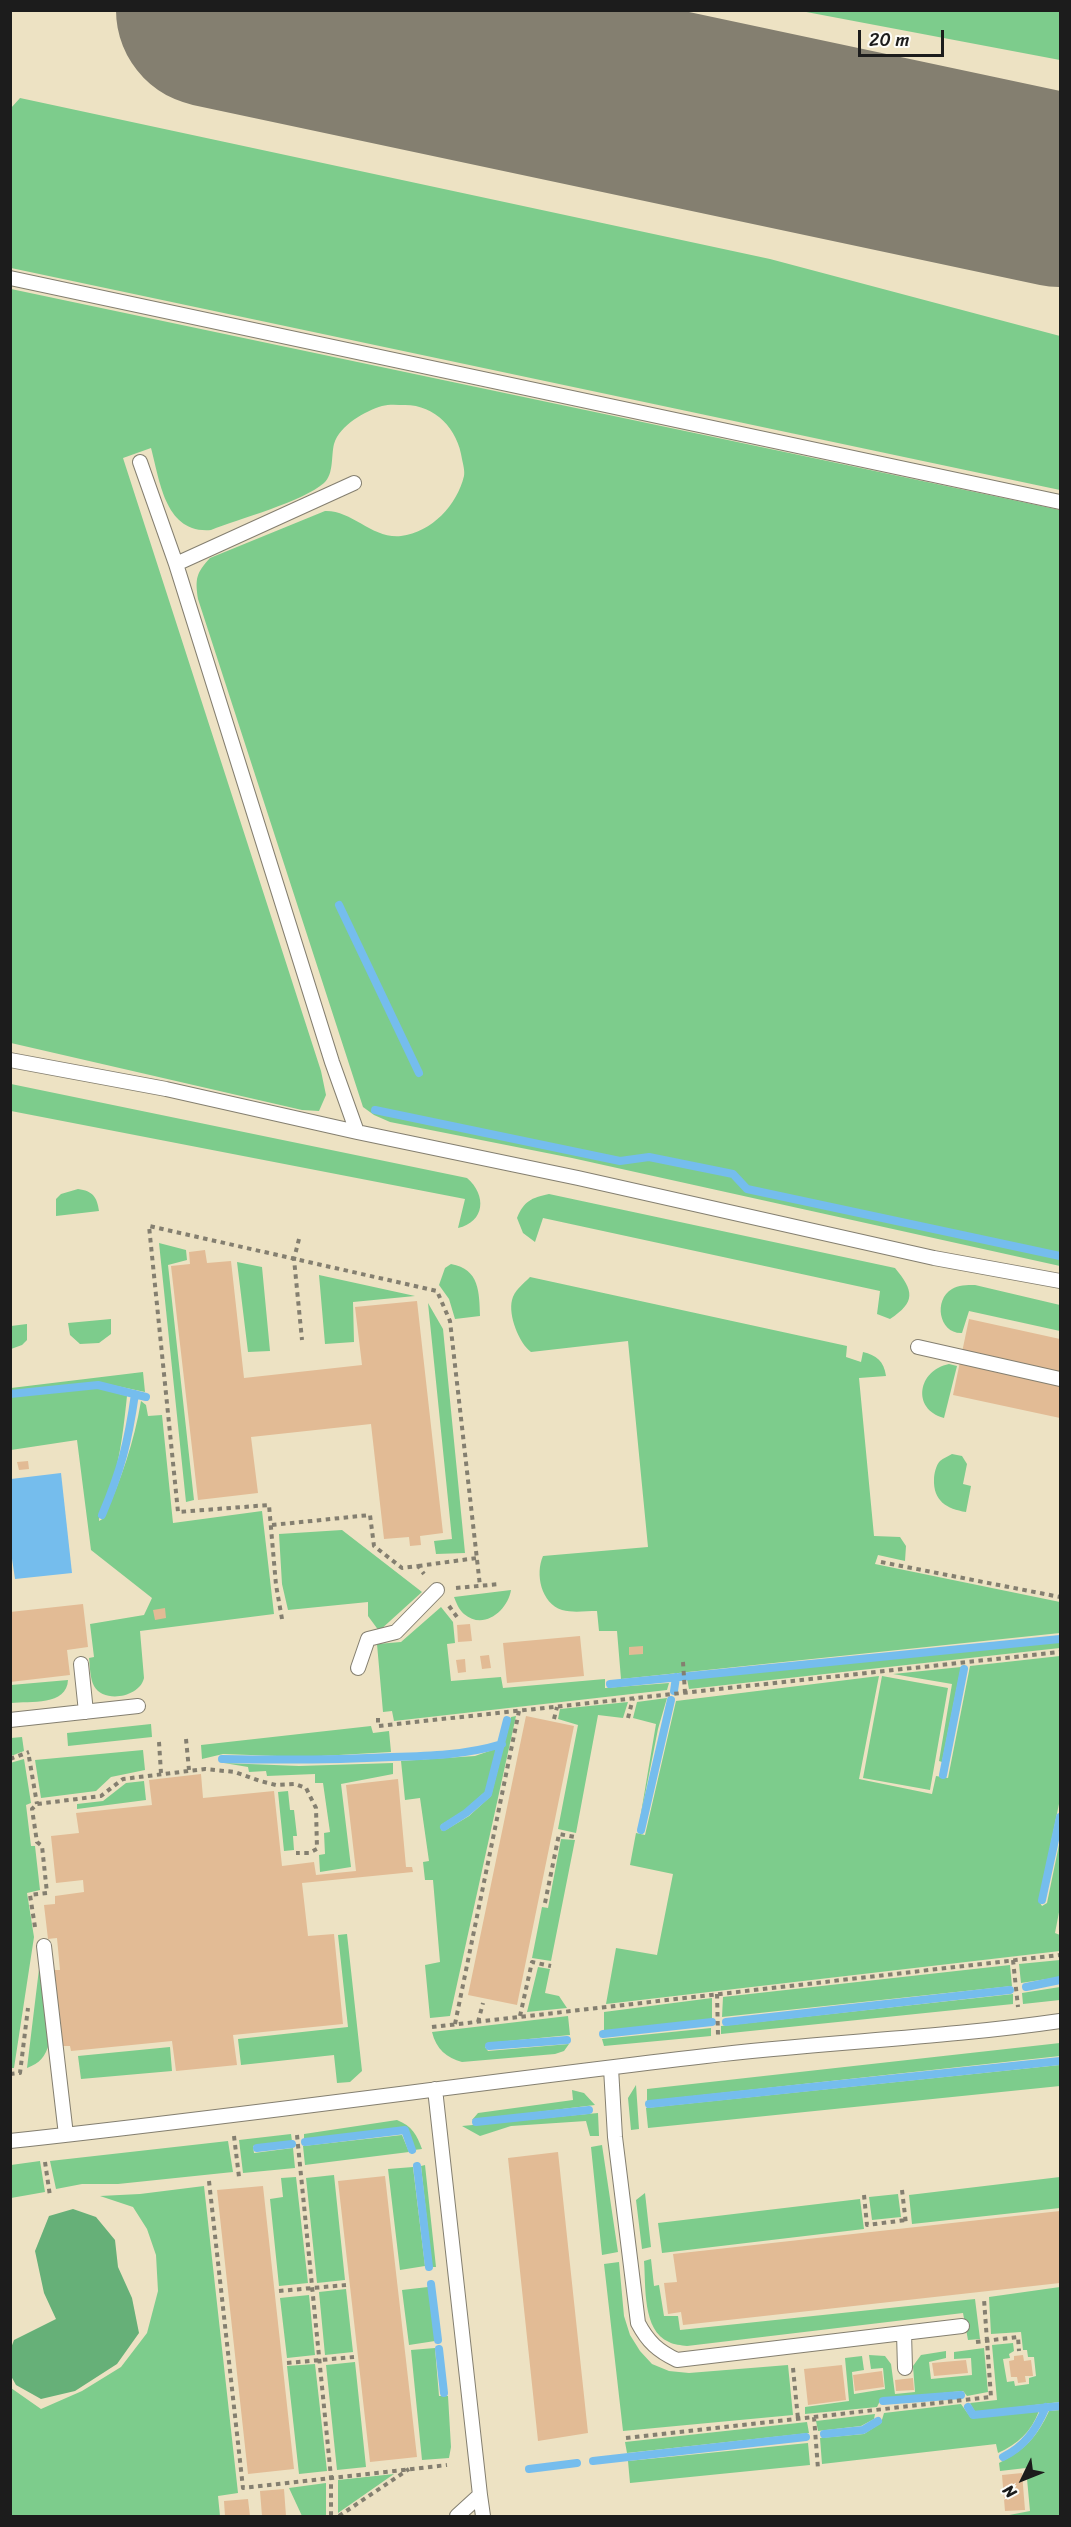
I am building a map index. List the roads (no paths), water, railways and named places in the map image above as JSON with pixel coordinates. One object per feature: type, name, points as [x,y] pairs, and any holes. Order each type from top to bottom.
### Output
[{"type":"lane","points":[[10,278],[1060,502]]},
{"type":"lane","points":[[140,462],[176,564],[332,1062],[357,1132]]},
{"type":"lane","points":[[176,564],[354,483]]},
{"type":"lane","points":[[10,1060],[165,1089],[934,1258],[1060,1281]]},
{"type":"lane","points":[[918,1347],[1060,1379]]},
{"type":"lane","points":[[358,1668],[368,1639],[396,1632],[437,1590]]},
{"type":"lane","points":[[81,1664],[86,1712]]},
{"type":"lane","points":[[10,1720],[138,1706]]},
{"type":"lane","points":[[44,1946],[66,2135]]},
{"type":"lane","points":[[10,2141],[710,2056],[986,2032],[1060,2021]]},
{"type":"lane","points":[[611,2068],[615,2138],[638,2323],[647,2340],[660,2352],[677,2360],[962,2326]]},
{"type":"lane","points":[[435,2089],[483,2517]]},
{"type":"lane","points":[[904,2333],[905,2368]]},
{"type":"lane","points":[[457,2517],[480,2494]]},
{"type":"water","points":[[61,1473],[72,1573],[15,1579],[10,1545],[11,1479]]},
{"type":"waterway","points":[[339,905],[419,1073]]},
{"type":"waterway","points":[[375,1110],[620,1161],[649,1157],[733,1174],[747,1189],[1060,1256]]},
{"type":"waterway","points":[[10,1394],[98,1385],[146,1397]]},
{"type":"waterway","points":[[102,1515],[123,1456],[135,1394]]},
{"type":"waterway","points":[[610,1684],[1060,1639]]},
{"type":"waterway","points":[[943,1775],[964,1669]]},
{"type":"waterway","points":[[674,1691],[676,1677]]},
{"type":"waterway","points":[[641,1830],[671,1700]]},
{"type":"waterway","points":[[444,1827],[466,1813],[488,1794],[507,1720]]},
{"type":"waterway","points":[[222,1759],[286,1760],[420,1756],[461,1753],[502,1744]]},
{"type":"waterway","points":[[1042,1900],[1060,1817]]},
{"type":"waterway","points":[[1026,1987],[1060,1980]]},
{"type":"waterway","points":[[726,2022],[1010,1990]]},
{"type":"waterway","points":[[603,2034],[712,2022]]},
{"type":"waterway","points":[[489,2046],[567,2040]]},
{"type":"waterway","points":[[649,2104],[1060,2061]]},
{"type":"waterway","points":[[476,2122],[589,2110]]},
{"type":"waterway","points":[[305,2142],[405,2130],[412,2150]]},
{"type":"waterway","points":[[257,2148],[292,2144]]},
{"type":"waterway","points":[[417,2166],[429,2267]]},
{"type":"waterway","points":[[431,2284],[438,2340]]},
{"type":"waterway","points":[[439,2349],[444,2393]]},
{"type":"waterway","points":[[883,2401],[961,2395]]},
{"type":"waterway","points":[[968,2407],[973,2415],[1060,2406]]},
{"type":"waterway","points":[[1003,2457],[1018,2448],[1029,2436],[1046,2407]]},
{"type":"waterway","points":[[824,2434],[863,2430],[878,2421]]},
{"type":"waterway","points":[[593,2461],[806,2437]]},
{"type":"waterway","points":[[529,2469],[577,2463]]}]
